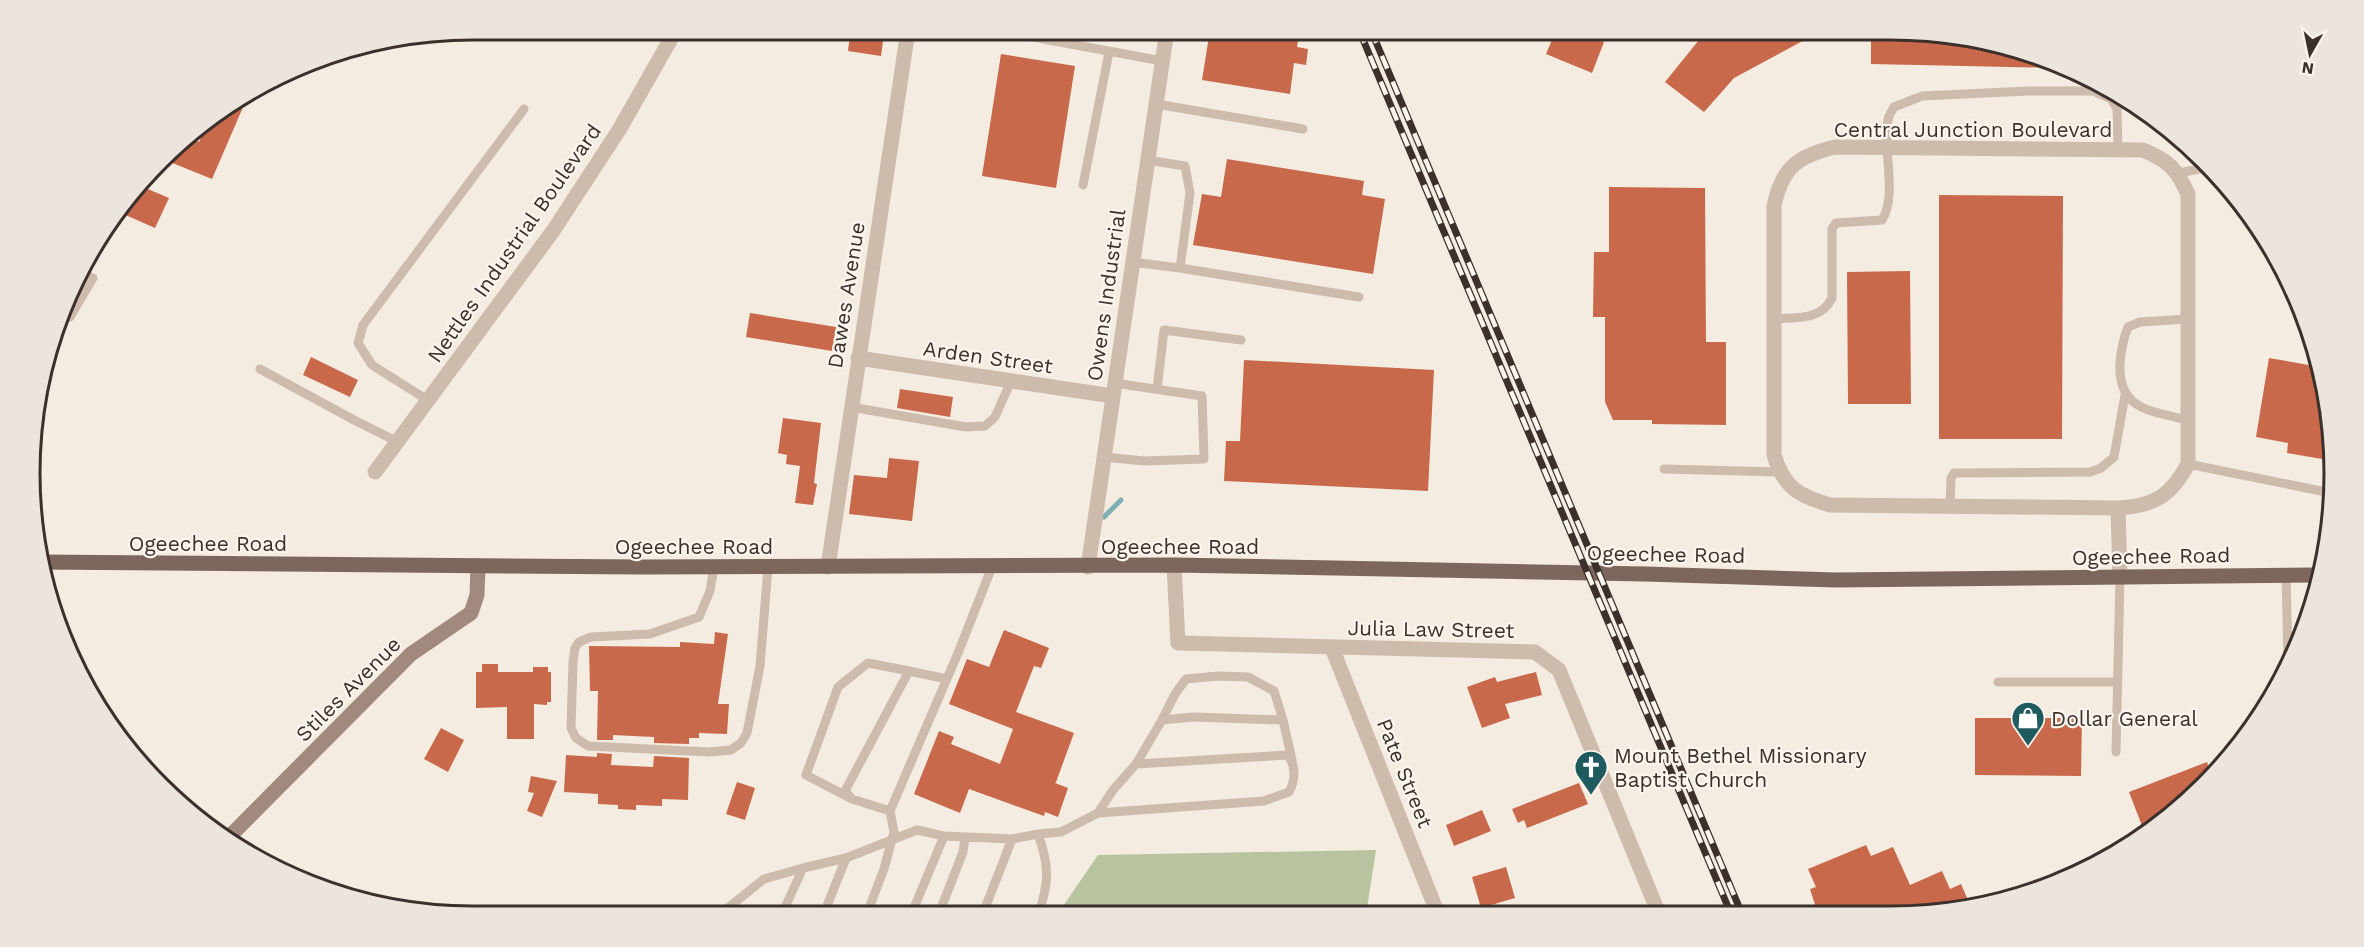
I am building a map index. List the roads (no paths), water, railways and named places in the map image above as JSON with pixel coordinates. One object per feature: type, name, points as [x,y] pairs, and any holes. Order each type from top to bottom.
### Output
[{"type":"main road","name":"Ogeechee Road","points":[[50,562],[714,567],[1174,565],[1836,580],[2311,575]]},
{"type":"street","name":"Nettles Industrial Boulevard","points":[[375,472],[553,231],[619,130],[670,40]]},
{"type":"street","name":"Dawes Avenue","points":[[828,567],[850,407],[906,40]]},
{"type":"street","name":"Owens Industrial","points":[[1088,567],[1165,40]]},
{"type":"street","name":"Central Junction Boulevard","points":[[1779,472],[1774,456],[1774,206],[1784,174],[1810,153],[1835,147],[2143,150],[2164,159],[2179,173]]},
{"type":"street","points":[[1779,472],[1790,488],[1810,499],[1830,505],[2118,508],[2151,503],[2166,494],[2180,479],[2188,464],[2188,194],[2179,173]]},
{"type":"street","name":"Arden Street","points":[[858,358],[1011,381],[1113,390]]},
{"type":"street","points":[[2118,508],[2120,577]]},
{"type":"street","name":"Julia Law Street","points":[[1174,565],[1178,644],[1534,652],[1559,670],[1656,906]]},
{"type":"street","name":"Stiles Avenue","points":[[232,834],[411,654],[471,613],[477,595],[478,566]]},
{"type":"street","name":"Pate Street","points":[[1332,648],[1434,906]]},
{"type":"lane","points":[[1047,40],[1162,61]]},
{"type":"lane","points":[[1083,185],[1109,52]]},
{"type":"lane","points":[[1774,319],[1812,316],[1828,307],[1832,298],[1832,229],[1836,224],[1881,220],[1886,213],[1889,192],[1888,120],[1894,107],[1922,96],[2028,91],[2093,91]]},
{"type":"lane","points":[[2113,103],[2117,109],[2118,150]]},
{"type":"lane","points":[[1156,104],[1303,129]]},
{"type":"lane","points":[[429,401],[372,365],[358,343],[363,325],[524,109]]},
{"type":"lane","points":[[1148,160],[1185,166],[1190,193],[1180,268]]},
{"type":"lane","points":[[2179,173],[2199,170]]},
{"type":"lane","points":[[1132,262],[1359,297]]},
{"type":"lane","points":[[70,317],[93,278],[88,276]]},
{"type":"lane","points":[[1950,506],[1951,478],[1954,473],[2090,472],[2101,468],[2114,457],[2125,395],[2120,378],[2122,341],[2128,327],[2140,322],[2188,319]]},
{"type":"lane","points":[[1157,389],[1164,330],[1241,340]]},
{"type":"lane","points":[[260,369],[398,442]]},
{"type":"lane","points":[[850,407],[966,427],[985,426],[994,417],[1011,381]]},
{"type":"lane","points":[[1104,457],[1144,461],[1204,459],[1202,396],[1157,389],[1113,390]]},
{"type":"lane","points":[[2125,395],[2151,411],[2188,420]]},
{"type":"lane","points":[[2188,464],[2323,491]]},
{"type":"lane","points":[[1664,469],[1779,472]]},
{"type":"lane","points":[[714,567],[710,591],[699,617],[650,634],[591,637],[579,642],[575,648],[573,662],[570,713],[571,728],[576,738],[588,746],[709,752],[731,750],[741,743],[747,733],[760,666],[768,567]]},
{"type":"lane","points":[[870,906],[884,869],[894,832],[890,811],[992,567]]},
{"type":"lane","points":[[2286,575],[2288,646]]},
{"type":"lane","points":[[2116,752],[2120,577]]},
{"type":"lane","points":[[2287,635],[2292,636]]},
{"type":"lane","points":[[890,811],[852,799],[806,776],[838,687],[868,663],[947,679]]},
{"type":"lane","points":[[852,799],[845,791],[909,671]]},
{"type":"lane","points":[[730,906],[764,879],[846,858],[917,830],[944,837],[1012,839],[1061,832],[1098,813],[1264,801],[1289,792],[1295,780],[1274,691],[1248,677],[1186,678],[1136,764],[1113,790],[1098,813]]},
{"type":"lane","points":[[1998,682],[2118,682]]},
{"type":"lane","points":[[1162,720],[1193,717],[1282,720]]},
{"type":"lane","points":[[1136,764],[1287,755],[1292,760]]},
{"type":"lane","points":[[1038,834],[1047,860],[1045,895],[1041,906]]},
{"type":"lane","points":[[915,906],[944,837]]},
{"type":"lane","points":[[942,906],[963,852],[965,837]]},
{"type":"lane","points":[[986,906],[1012,839]]},
{"type":"lane","points":[[827,906],[846,858]]},
{"type":"lane","points":[[786,906],[803,868]]},
{"type":"waterway","points":[[1104,517],[1121,500]]},
{"type":"railway","points":[[1363,40],[1728,906]]},
{"type":"railway","points":[[1375,40],[1739,906]]},
{"type":"place","name":"Dollar General","points":[[2028,747]]},
{"type":"place","name":"Mount Bethel Missionary Baptist Church","points":[[1591,796]]}]
